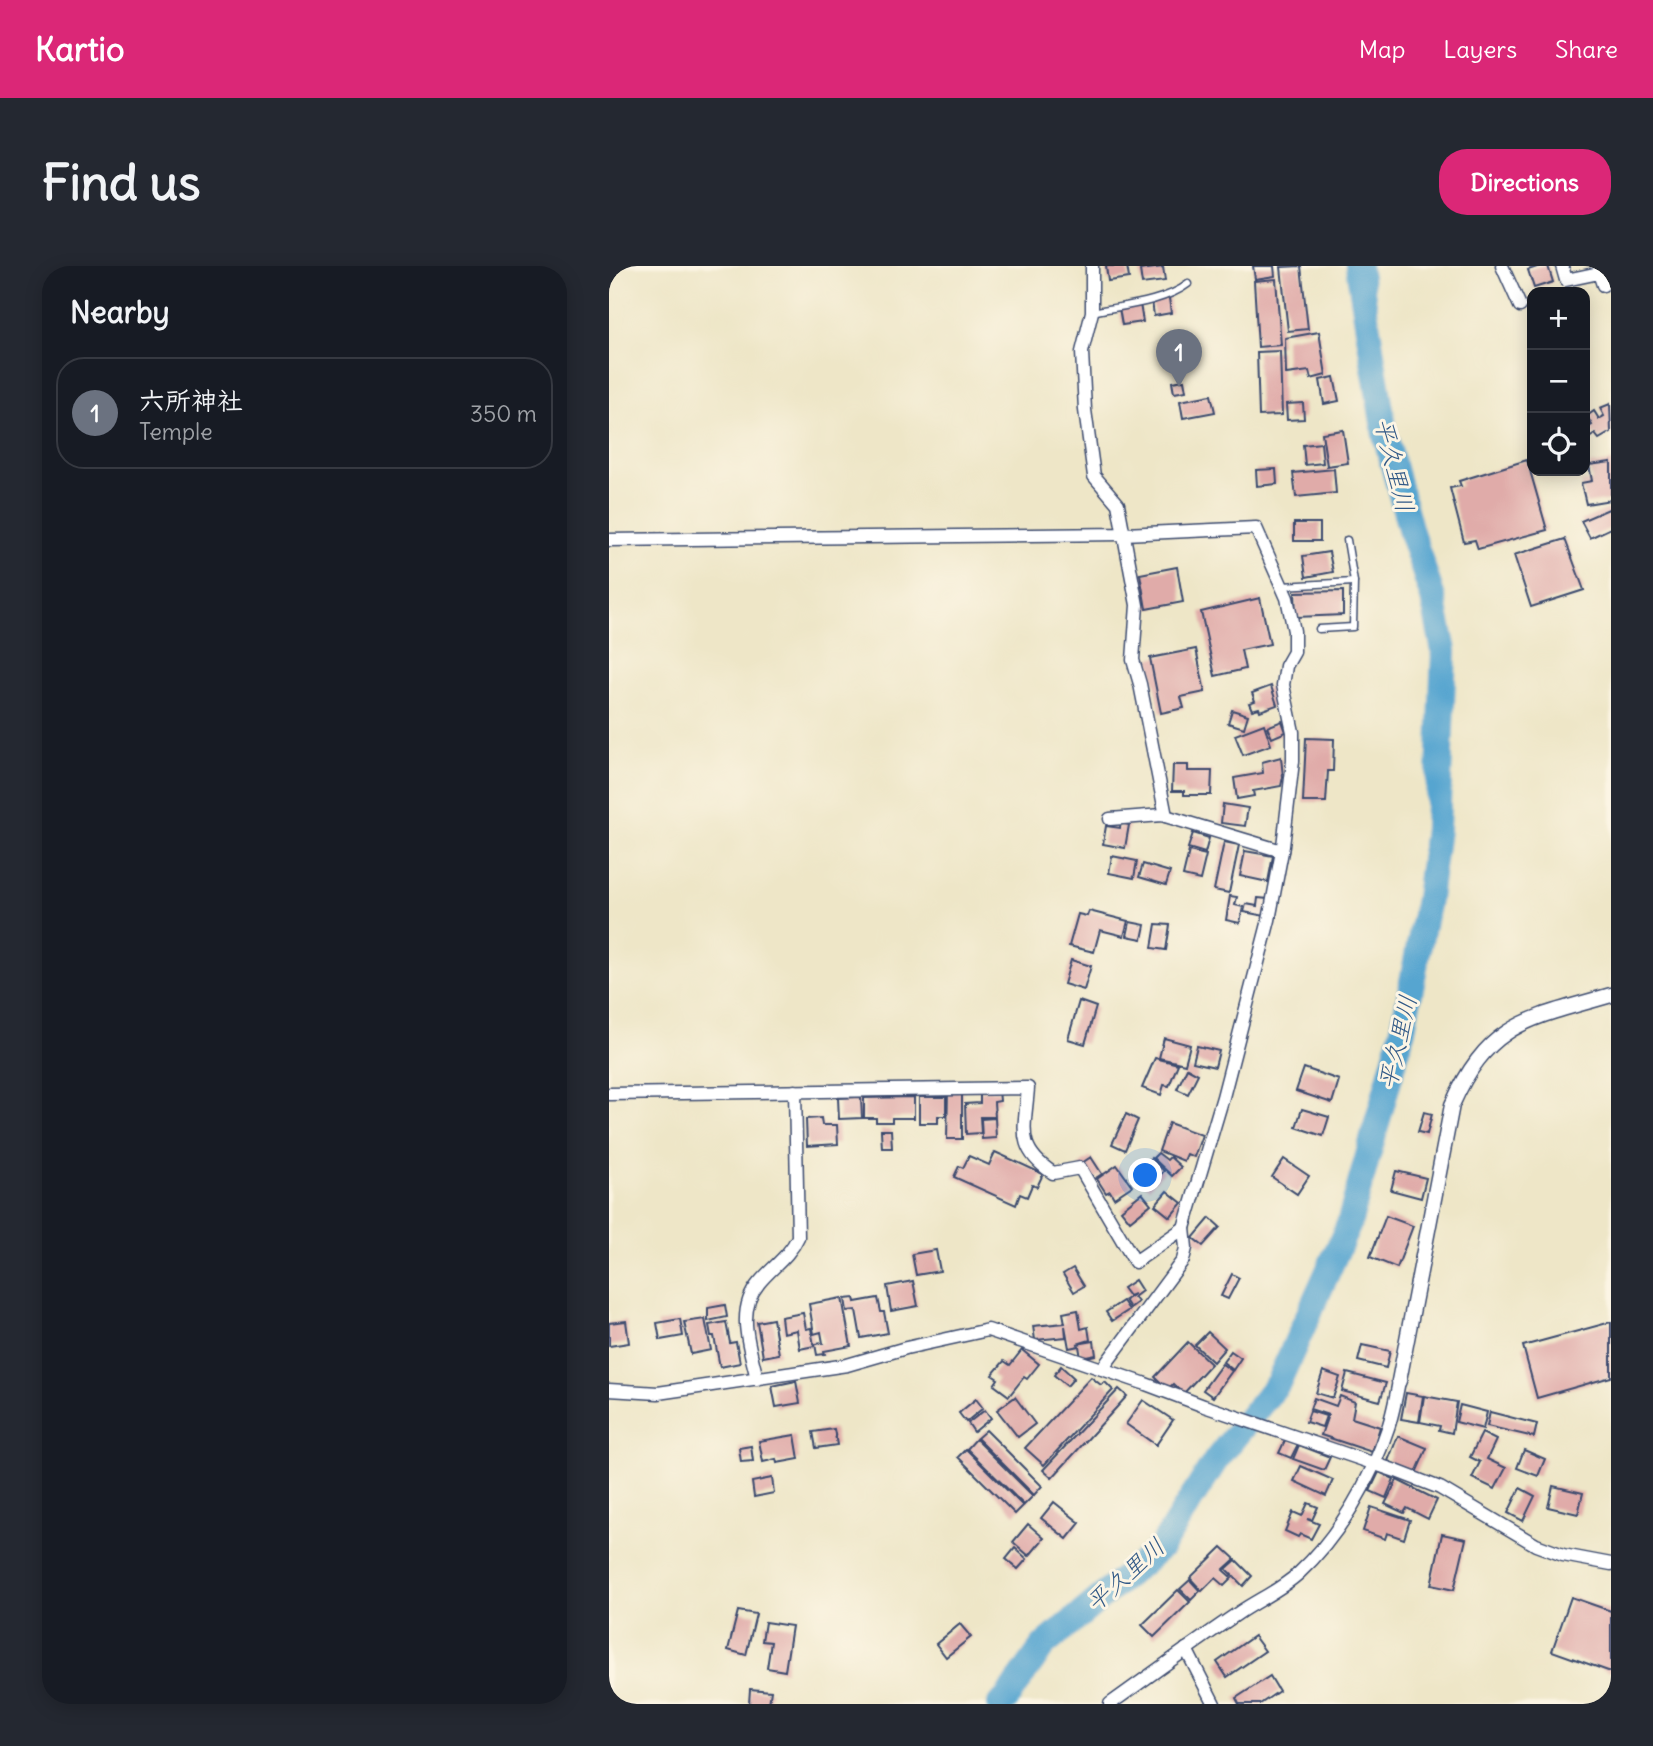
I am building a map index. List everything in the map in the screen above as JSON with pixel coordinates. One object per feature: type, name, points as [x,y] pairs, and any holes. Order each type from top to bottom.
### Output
[{"type":"street","points":[[1092,266],[1092,312],[1082,352],[1085,410],[1094,476],[1118,504],[1124,534],[1137,605],[1133,660],[1166,816]]},
{"type":"street","points":[[1503,266],[1520,306]]},
{"type":"street","points":[[1562,266],[1566,280],[1599,272],[1603,285]]},
{"type":"street","points":[[609,540],[1124,534],[1256,528],[1287,598],[1294,631],[1294,652],[1286,666],[1283,685],[1293,732],[1293,761],[1282,851],[1269,920],[1223,1097],[1184,1228],[1186,1248],[1183,1260],[1102,1369]]},
{"type":"street","points":[[1110,819],[1166,816],[1282,851]]},
{"type":"street","points":[[1110,1704],[1186,1649],[1297,1575],[1330,1539],[1374,1463],[1388,1428],[1452,1105],[1461,1085],[1479,1056],[1495,1039],[1535,1018],[1611,995]]},
{"type":"street","points":[[609,1094],[1028,1088],[1024,1139],[1030,1154],[1053,1173],[1080,1168],[1135,1262],[1184,1228]]},
{"type":"street","points":[[757,1379],[745,1322],[747,1302],[758,1284],[792,1250],[797,1237],[795,1091]]},
{"type":"street","points":[[609,1390],[658,1393],[847,1365],[988,1329],[1374,1463],[1440,1488],[1537,1545],[1563,1555],[1611,1564]]},
{"type":"street","points":[[1186,1649],[1214,1704]]},
{"type":"lane","points":[[1092,312],[1165,296],[1188,284]]},
{"type":"lane","points":[[1319,629],[1353,627],[1354,582],[1347,540]]},
{"type":"lane","points":[[1282,586],[1354,582]]},
{"type":"building","points":[[1106,266],[1127,266],[1129,278],[1108,281]]},
{"type":"building","points":[[1253,266],[1274,266],[1275,276],[1255,279]]},
{"type":"building","points":[[1301,266],[1308,329],[1288,331],[1281,267]]},
{"type":"building","points":[[1548,266],[1553,282],[1534,287],[1528,270]]},
{"type":"building","points":[[1163,267],[1165,281],[1142,284],[1140,270]]},
{"type":"building","points":[[1276,279],[1281,345],[1258,347],[1254,281]]},
{"type":"building","points":[[1169,298],[1171,313],[1154,316],[1152,301]]},
{"type":"building","points":[[1140,304],[1143,322],[1122,325],[1119,308]]},
{"type":"building","points":[[1319,332],[1326,375],[1311,379],[1309,371],[1286,374],[1285,338]]},
{"type":"building","points":[[1280,351],[1282,415],[1259,416],[1257,352]]},
{"type":"building","points":[[1334,377],[1339,401],[1324,404],[1320,380]]},
{"type":"building","points":[[1184,380],[1186,391],[1174,393],[1172,382]]},
{"type":"building","points":[[1211,395],[1215,412],[1183,418],[1180,401]]},
{"type":"building","points":[[1303,403],[1304,419],[1287,420],[1286,404]]},
{"type":"building","points":[[1610,404],[1611,432],[1599,439],[1595,434],[1590,437],[1590,414],[1594,411],[1599,419],[1604,416],[1600,408]]},
{"type":"building","points":[[1343,430],[1348,463],[1327,466],[1322,433]]},
{"type":"building","points":[[1321,443],[1323,463],[1305,465],[1303,445]]},
{"type":"building","points":[[1527,460],[1527,476],[1532,476],[1547,530],[1478,549],[1475,540],[1464,542],[1450,488],[1461,486],[1459,481]]},
{"type":"building","points":[[1611,462],[1611,500],[1586,504],[1581,483],[1592,481],[1590,465]]},
{"type":"building","points":[[1276,469],[1277,484],[1257,486],[1256,470]]},
{"type":"building","points":[[1334,469],[1336,493],[1296,497],[1293,473]]},
{"type":"building","points":[[1611,508],[1611,528],[1590,538],[1581,521]]},
{"type":"building","points":[[1294,523],[1320,523],[1320,541],[1294,541]]},
{"type":"building","points":[[1565,539],[1584,590],[1531,607],[1514,555]]},
{"type":"building","points":[[1329,552],[1333,572],[1306,577],[1303,556]]},
{"type":"building","points":[[1177,567],[1183,602],[1146,609],[1140,574]]},
{"type":"building","points":[[1343,591],[1343,615],[1296,617],[1295,592]]},
{"type":"building","points":[[1260,598],[1270,644],[1241,650],[1245,669],[1215,676],[1201,612]]},
{"type":"building","points":[[1196,649],[1205,692],[1181,697],[1184,708],[1161,713],[1150,658]]},
{"type":"building","points":[[1271,686],[1277,705],[1260,711],[1259,708],[1252,710],[1249,703],[1255,701],[1252,693]]},
{"type":"building","points":[[1232,710],[1248,715],[1244,728],[1228,723]]},
{"type":"building","points":[[1282,721],[1286,732],[1272,738],[1267,727]]},
{"type":"building","points":[[1264,724],[1271,745],[1243,755],[1235,735]]},
{"type":"building","points":[[1306,738],[1334,739],[1333,771],[1328,771],[1326,802],[1303,802]]},
{"type":"building","points":[[1281,757],[1281,786],[1253,791],[1254,796],[1237,799],[1234,778],[1263,773],[1262,762]]},
{"type":"building","points":[[1173,765],[1188,765],[1188,771],[1212,771],[1211,795],[1184,795],[1184,791],[1172,791]]},
{"type":"building","points":[[1223,804],[1248,808],[1245,826],[1221,823]]},
{"type":"building","points":[[1121,823],[1129,825],[1125,848],[1103,844],[1106,826],[1120,828]]},
{"type":"building","points":[[1193,833],[1209,838],[1205,853],[1188,848]]},
{"type":"building","points":[[1224,842],[1239,845],[1229,893],[1214,890]]},
{"type":"building","points":[[1189,851],[1206,855],[1200,880],[1183,876]]},
{"type":"building","points":[[1245,851],[1273,856],[1268,882],[1240,876]]},
{"type":"building","points":[[1112,856],[1137,861],[1134,878],[1109,873]]},
{"type":"building","points":[[1143,864],[1170,872],[1166,885],[1139,877]]},
{"type":"building","points":[[1230,896],[1237,897],[1235,905],[1243,907],[1240,923],[1226,920]]},
{"type":"building","points":[[1258,898],[1268,899],[1265,916],[1244,912],[1246,904],[1257,906]]},
{"type":"building","points":[[1089,911],[1128,921],[1124,936],[1100,930],[1094,952],[1069,946],[1078,914],[1087,916]]},
{"type":"building","points":[[1130,922],[1145,925],[1142,939],[1127,936]]},
{"type":"building","points":[[1156,924],[1170,925],[1166,950],[1152,948]]},
{"type":"building","points":[[1071,960],[1091,966],[1084,990],[1064,984]]},
{"type":"building","points":[[1079,1001],[1096,1007],[1085,1044],[1068,1039]]},
{"type":"building","points":[[1164,1038],[1190,1045],[1185,1064],[1159,1058]]},
{"type":"building","points":[[1197,1046],[1219,1051],[1215,1067],[1193,1062]]},
{"type":"building","points":[[1155,1058],[1178,1064],[1169,1086],[1164,1085],[1161,1095],[1142,1088]]},
{"type":"building","points":[[1187,1068],[1198,1074],[1188,1094],[1177,1089]]},
{"type":"building","points":[[1304,1068],[1339,1080],[1332,1103],[1296,1091]]},
{"type":"building","points":[[999,1090],[1000,1101],[994,1102],[995,1117],[980,1117],[981,1133],[966,1134],[965,1104],[980,1103],[980,1091]]},
{"type":"building","points":[[948,1091],[962,1091],[962,1139],[947,1139]]},
{"type":"building","points":[[861,1097],[862,1118],[839,1119],[838,1098]]},
{"type":"building","points":[[914,1097],[914,1118],[892,1118],[892,1122],[876,1122],[876,1118],[864,1118],[864,1098]]},
{"type":"building","points":[[919,1097],[946,1097],[946,1116],[938,1116],[938,1123],[919,1123]]},
{"type":"building","points":[[1302,1109],[1329,1117],[1323,1136],[1296,1127]]},
{"type":"building","points":[[1424,1112],[1432,1114],[1427,1134],[1418,1132]]},
{"type":"building","points":[[1126,1114],[1138,1120],[1125,1150],[1112,1144]]},
{"type":"building","points":[[821,1118],[822,1125],[837,1125],[838,1144],[807,1146],[806,1119]]},
{"type":"building","points":[[995,1118],[996,1138],[982,1139],[981,1119]]},
{"type":"building","points":[[1169,1123],[1202,1135],[1194,1157],[1187,1154],[1184,1161],[1159,1151]]},
{"type":"building","points":[[881,1130],[891,1130],[892,1148],[882,1148]]},
{"type":"building","points":[[995,1152],[1043,1174],[1037,1187],[1032,1185],[1027,1197],[1020,1194],[1016,1205],[954,1177],[959,1166],[963,1168],[969,1156],[989,1165]]},
{"type":"building","points":[[1158,1153],[1167,1160],[1170,1157],[1181,1167],[1172,1176],[1153,1158]]},
{"type":"building","points":[[1091,1157],[1102,1174],[1091,1181],[1079,1165]]},
{"type":"building","points":[[1151,1158],[1164,1171],[1149,1187],[1136,1174]]},
{"type":"building","points":[[1284,1159],[1309,1176],[1297,1194],[1272,1177]]},
{"type":"building","points":[[1117,1165],[1132,1186],[1114,1198],[1110,1191],[1106,1193],[1097,1179]]},
{"type":"building","points":[[1396,1171],[1426,1178],[1421,1198],[1391,1190]]},
{"type":"building","points":[[1167,1191],[1182,1203],[1170,1217],[1155,1205]]},
{"type":"building","points":[[1142,1193],[1151,1204],[1130,1221],[1121,1210]]},
{"type":"building","points":[[1386,1216],[1413,1226],[1397,1268],[1370,1257]]},
{"type":"building","points":[[1210,1218],[1220,1227],[1203,1246],[1193,1238]]},
{"type":"building","points":[[936,1250],[940,1271],[916,1275],[912,1254]]},
{"type":"building","points":[[1073,1268],[1084,1286],[1074,1292],[1063,1274]]},
{"type":"building","points":[[1232,1274],[1239,1278],[1228,1299],[1221,1296]]},
{"type":"building","points":[[1135,1280],[1142,1291],[1134,1297],[1138,1302],[1130,1308],[1125,1300],[1134,1294],[1129,1296],[1123,1288]]},
{"type":"building","points":[[913,1281],[918,1306],[891,1311],[887,1286]]},
{"type":"building","points":[[842,1298],[851,1346],[817,1355],[815,1344],[823,1343],[821,1332],[814,1334],[809,1304]]},
{"type":"building","points":[[854,1298],[855,1302],[878,1298],[888,1333],[861,1338],[856,1310],[847,1311],[845,1299]]},
{"type":"building","points":[[1123,1301],[1129,1310],[1112,1321],[1106,1312]]},
{"type":"building","points":[[725,1305],[727,1317],[708,1321],[708,1308]]},
{"type":"building","points":[[1078,1310],[1081,1329],[1088,1327],[1090,1340],[1077,1344],[1094,1341],[1096,1355],[1081,1358],[1079,1346],[1069,1348],[1065,1326],[1066,1337],[1035,1340],[1033,1326],[1065,1323],[1063,1313]]},
{"type":"building","points":[[803,1313],[806,1329],[811,1328],[814,1346],[800,1349],[797,1330],[783,1333],[781,1317]]},
{"type":"building","points":[[680,1319],[683,1336],[660,1340],[657,1323]]},
{"type":"building","points":[[705,1319],[711,1350],[691,1354],[684,1322]]},
{"type":"building","points":[[773,1319],[779,1354],[763,1357],[757,1322]]},
{"type":"building","points":[[626,1321],[629,1343],[609,1346],[609,1323]]},
{"type":"building","points":[[726,1322],[730,1343],[736,1342],[740,1363],[720,1367],[709,1325]]},
{"type":"building","points":[[1611,1322],[1611,1377],[1537,1398],[1523,1346]]},
{"type":"building","points":[[1208,1332],[1225,1348],[1213,1362],[1195,1345]]},
{"type":"building","points":[[1188,1342],[1211,1364],[1183,1394],[1173,1384],[1168,1389],[1155,1377]]},
{"type":"building","points":[[1362,1345],[1390,1351],[1386,1368],[1358,1361]]},
{"type":"building","points":[[1022,1350],[1039,1364],[1009,1396],[994,1385],[998,1379],[992,1375],[1004,1361],[1010,1365]]},
{"type":"building","points":[[1231,1351],[1241,1358],[1233,1370],[1223,1362]]},
{"type":"building","points":[[1222,1364],[1232,1371],[1213,1397],[1203,1390]]},
{"type":"building","points":[[1061,1366],[1074,1378],[1067,1386],[1054,1375]]},
{"type":"building","points":[[1323,1371],[1340,1377],[1333,1398],[1316,1393]]},
{"type":"building","points":[[1347,1373],[1386,1383],[1380,1401],[1342,1391]]},
{"type":"building","points":[[1091,1377],[1101,1385],[1105,1382],[1113,1390],[1044,1465],[1025,1448]]},
{"type":"building","points":[[796,1381],[800,1403],[776,1407],[772,1386]]},
{"type":"building","points":[[1119,1389],[1127,1396],[1052,1478],[1043,1470]]},
{"type":"building","points":[[1406,1393],[1423,1396],[1419,1422],[1401,1419]]},
{"type":"building","points":[[1340,1396],[1355,1402],[1352,1418],[1380,1427],[1372,1452],[1321,1435],[1328,1415],[1310,1409],[1314,1398],[1336,1406]]},
{"type":"building","points":[[1424,1396],[1457,1402],[1452,1433],[1439,1430],[1440,1426],[1420,1422]]},
{"type":"building","points":[[1015,1397],[1035,1424],[1018,1437],[997,1410]]},
{"type":"building","points":[[976,1399],[983,1408],[966,1422],[959,1413]]},
{"type":"building","points":[[1143,1400],[1173,1420],[1156,1445],[1126,1424]]},
{"type":"building","points":[[1460,1405],[1487,1412],[1483,1429],[1456,1422]]},
{"type":"building","points":[[985,1410],[991,1418],[974,1432],[968,1423]]},
{"type":"building","points":[[1310,1411],[1326,1416],[1322,1427],[1306,1422]]},
{"type":"building","points":[[1490,1412],[1537,1424],[1534,1437],[1487,1426]]},
{"type":"building","points":[[834,1429],[837,1445],[816,1448],[813,1432]]},
{"type":"building","points":[[986,1430],[1042,1486],[1034,1495],[977,1438]]},
{"type":"building","points":[[1482,1433],[1496,1440],[1487,1459],[1506,1468],[1495,1489],[1472,1478],[1480,1462],[1470,1457]]},
{"type":"building","points":[[795,1435],[799,1459],[777,1463],[776,1459],[763,1462],[759,1441]]},
{"type":"building","points":[[1398,1436],[1427,1448],[1416,1473],[1388,1461]]},
{"type":"building","points":[[1286,1438],[1298,1444],[1291,1458],[1279,1453]]},
{"type":"building","points":[[976,1439],[1033,1496],[1024,1505],[967,1449]]},
{"type":"building","points":[[1299,1445],[1330,1457],[1324,1470],[1293,1459]]},
{"type":"building","points":[[751,1446],[753,1461],[741,1462],[739,1448]]},
{"type":"building","points":[[966,1449],[1023,1506],[1015,1514],[958,1457]]},
{"type":"building","points":[[1524,1450],[1545,1459],[1538,1476],[1517,1468]]},
{"type":"building","points":[[1301,1466],[1333,1480],[1326,1496],[1294,1481]]},
{"type":"building","points":[[1379,1472],[1394,1479],[1386,1498],[1370,1491]]},
{"type":"building","points":[[772,1478],[774,1493],[754,1497],[752,1482]]},
{"type":"building","points":[[1397,1480],[1437,1500],[1428,1519],[1407,1508],[1404,1513],[1385,1504]]},
{"type":"building","points":[[1553,1486],[1583,1493],[1578,1514],[1548,1507]]},
{"type":"building","points":[[1520,1488],[1535,1496],[1523,1521],[1508,1513]]},
{"type":"building","points":[[1054,1502],[1080,1523],[1067,1539],[1041,1518]]},
{"type":"building","points":[[1308,1503],[1318,1507],[1312,1520],[1307,1519],[1319,1524],[1311,1539],[1285,1531],[1293,1512],[1302,1516]]},
{"type":"building","points":[[1371,1507],[1410,1520],[1404,1539],[1387,1533],[1385,1539],[1363,1531]]},
{"type":"building","points":[[1028,1524],[1044,1538],[1029,1556],[1013,1542]]},
{"type":"building","points":[[1442,1534],[1466,1539],[1454,1590],[1431,1585]]},
{"type":"building","points":[[1222,1547],[1235,1559],[1223,1570],[1232,1578],[1224,1586],[1215,1578],[1202,1591],[1190,1578]]},
{"type":"building","points":[[1015,1548],[1027,1559],[1018,1569],[1006,1559]]},
{"type":"building","points":[[1236,1560],[1252,1576],[1243,1586],[1226,1569]]},
{"type":"building","points":[[1190,1580],[1200,1591],[1191,1600],[1180,1589]]},
{"type":"building","points":[[1178,1590],[1190,1602],[1154,1637],[1142,1625]]},
{"type":"building","points":[[1571,1597],[1611,1611],[1611,1672],[1552,1651]]},
{"type":"building","points":[[738,1611],[756,1614],[746,1655],[728,1650]]},
{"type":"building","points":[[765,1622],[792,1626],[785,1671],[767,1668],[771,1642],[762,1641]]},
{"type":"building","points":[[960,1624],[971,1637],[946,1657],[936,1644]]},
{"type":"building","points":[[1254,1636],[1265,1651],[1227,1677],[1217,1662]]},
{"type":"building","points":[[1270,1676],[1279,1691],[1260,1704],[1239,1704],[1236,1698]]},
{"type":"building","points":[[750,1689],[771,1691],[769,1704],[749,1704]]},
{"type":"waterway","name":"平久里川","points":[[1000,1704],[1043,1646],[1161,1547],[1216,1460],[1278,1383],[1349,1224],[1403,1029],[1428,899],[1437,829],[1444,651],[1433,598],[1411,532],[1385,435],[1358,266]]},
{"type":"place","name":"六所神社","points":[[1179,387]]}]
